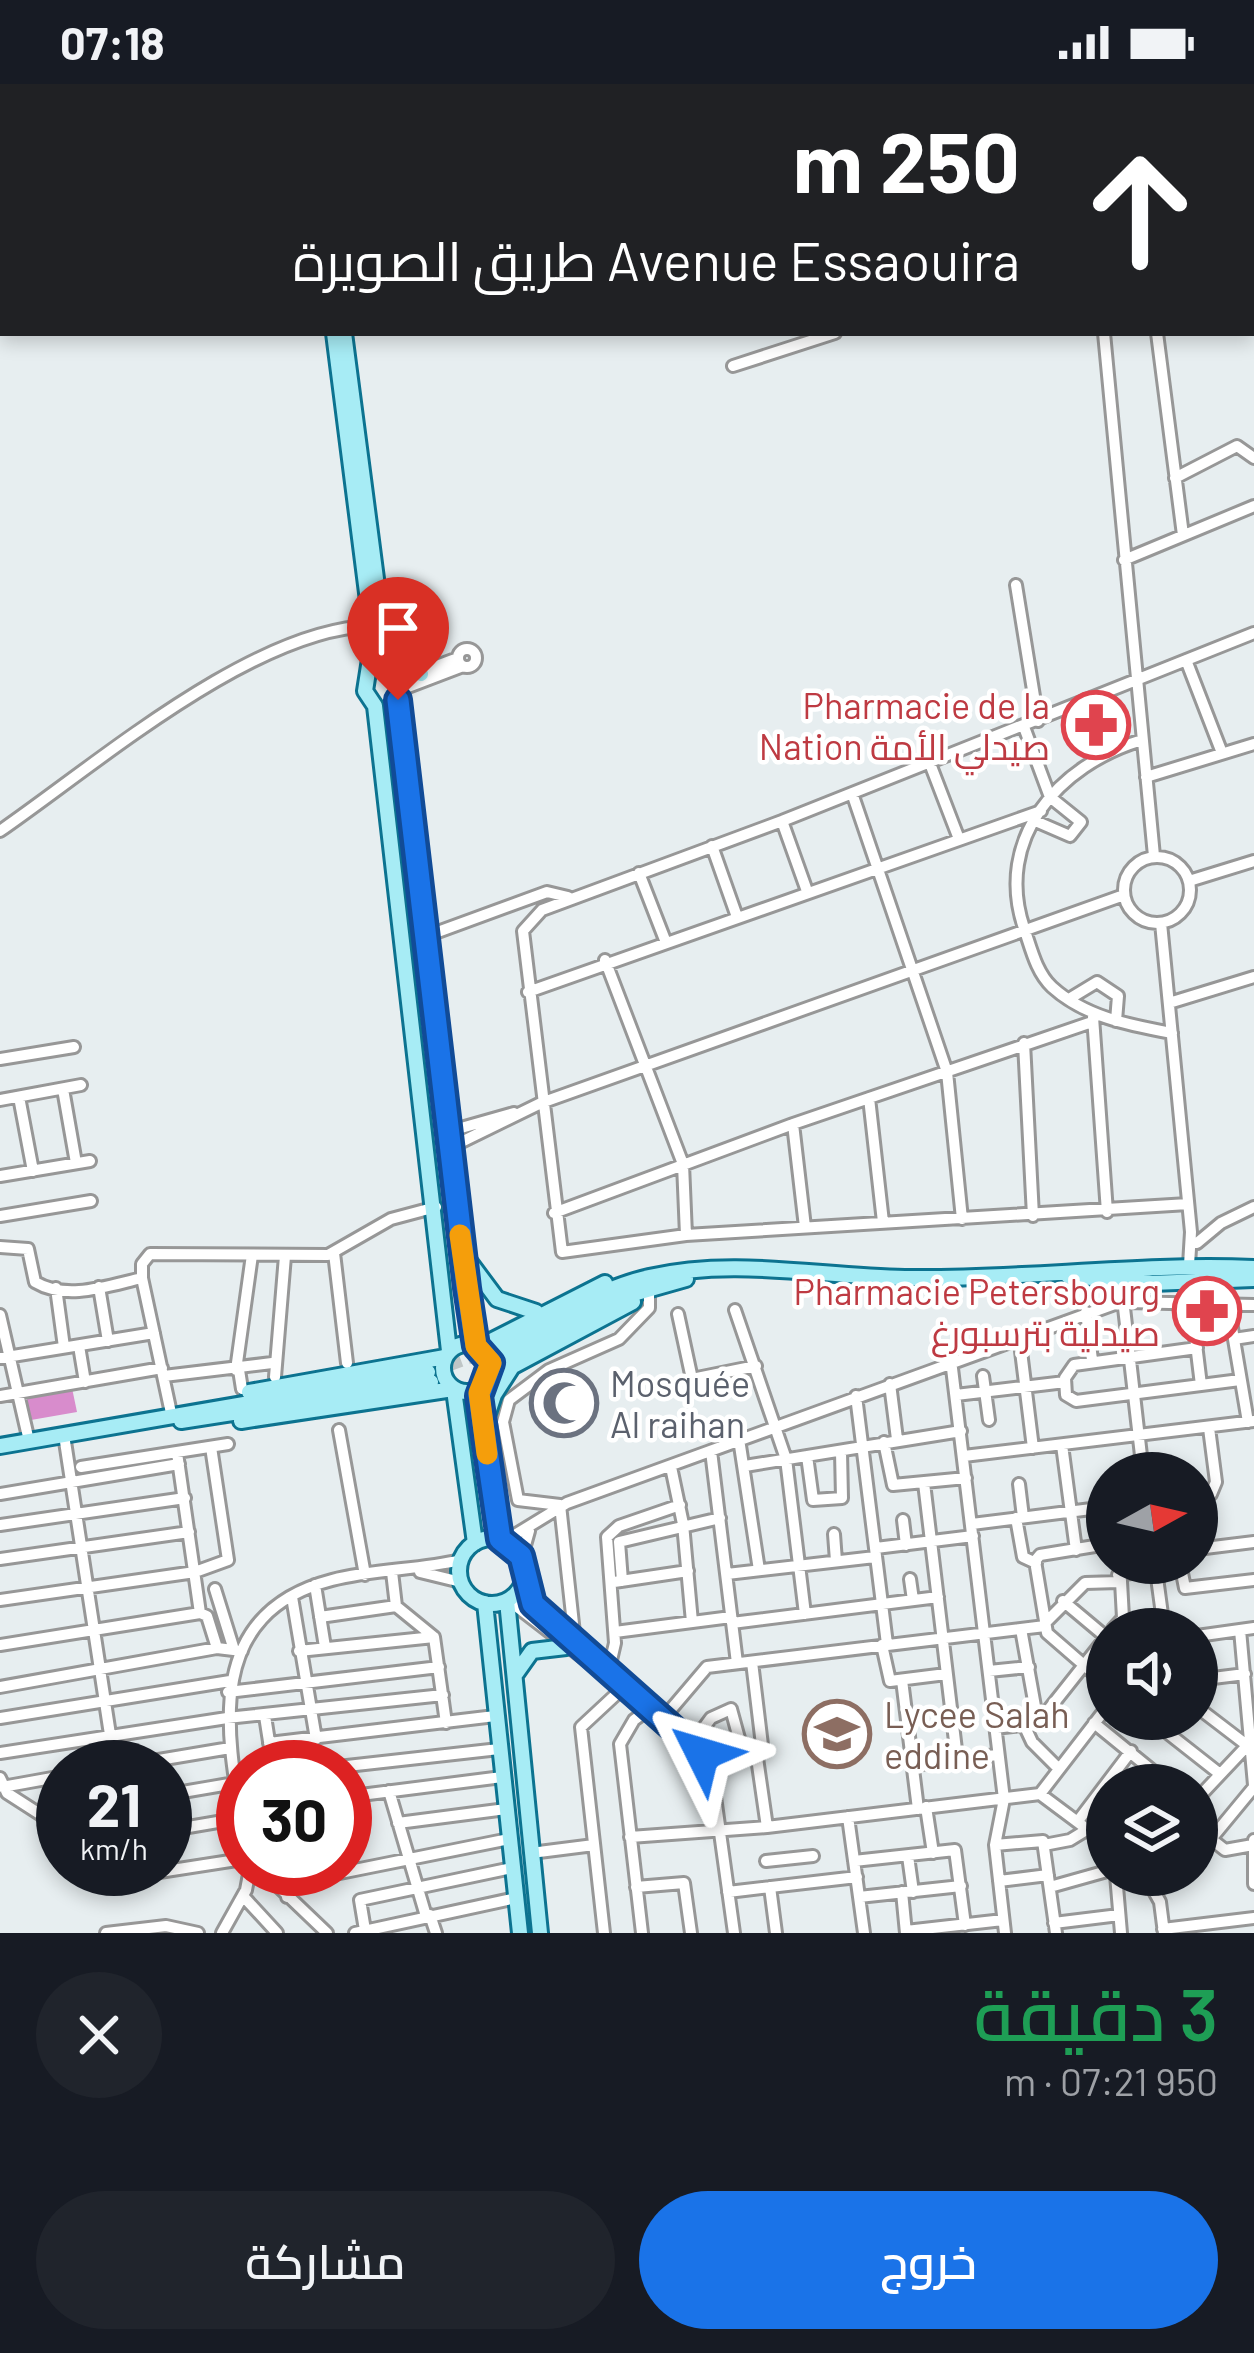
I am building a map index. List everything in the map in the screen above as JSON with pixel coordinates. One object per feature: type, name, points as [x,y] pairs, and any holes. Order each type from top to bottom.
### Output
[{"type":"main road","points":[[334,336],[371,626],[366,696],[375,706],[436,1207],[447,1354],[444,1377],[454,1389],[476,1543]]},
{"type":"main road","points":[[344,336],[397,687],[461,1243],[477,1346],[491,1363],[484,1384],[484,1433],[502,1540],[521,1556],[524,1581],[507,1600],[485,1603]]},
{"type":"main road","points":[[391,659],[422,674]]},
{"type":"main road","points":[[370,678],[385,673],[397,687]]},
{"type":"main road","points":[[375,706],[391,706],[397,687]]},
{"type":"main road","points":[[461,1243],[491,1294],[511,1307],[542,1312]]},
{"type":"main road","points":[[1129,1282],[1130,1265]]},
{"type":"main road","points":[[152,1420],[171,1413],[205,1413],[224,1422],[272,1418],[484,1384],[506,1355],[612,1289],[726,1270],[788,1267],[903,1278],[1130,1265],[1254,1268]]},
{"type":"main road","points":[[1197,1265],[1200,1283]]},
{"type":"main road","points":[[205,1413],[226,1397],[477,1346],[616,1279],[645,1271],[668,1278]]},
{"type":"main road","points":[[1045,1273],[1152,1283],[1254,1280]]},
{"type":"main road","points":[[506,1355],[649,1295],[668,1278]]},
{"type":"main road","points":[[484,1433],[506,1355]]},
{"type":"main road","points":[[0,1446],[429,1377]]},
{"type":"main road","points":[[502,1540],[476,1543],[461,1560],[461,1582],[485,1603],[520,1933]]},
{"type":"main road","points":[[507,1600],[540,1933]]},
{"type":"main road","points":[[514,1680],[532,1652],[570,1644]]},
{"type":"street","points":[[1104,336],[1154,856]]},
{"type":"street","points":[[1157,336],[1183,535]]},
{"type":"street","points":[[733,366],[801,338]]},
{"type":"street","points":[[1175,478],[1237,446],[1248,449],[1254,458]]},
{"type":"street","points":[[1124,560],[1254,506]]},
{"type":"street","points":[[1016,585],[1038,721]]},
{"type":"street","points":[[0,831],[235,671],[308,638],[371,626]]},
{"type":"street","points":[[1189,1204],[686,1235],[569,1254],[559,1246],[554,1213],[528,992],[526,921],[572,898],[1024,727],[1254,633]]},
{"type":"street","points":[[1186,660],[1222,753]]},
{"type":"street","points":[[460,662],[397,687],[422,674],[460,662]]},
{"type":"street","points":[[528,992],[736,914],[1037,815],[1074,834],[1080,820],[1050,796],[1024,727]]},
{"type":"street","points":[[1142,740],[1091,760],[1050,796],[1037,815],[1016,868],[1017,908],[1048,984],[1093,1018],[1172,1033]]},
{"type":"street","points":[[1146,776],[1254,744]]},
{"type":"street","points":[[929,761],[959,839]]},
{"type":"street","points":[[852,793],[947,1072],[962,1219]]},
{"type":"street","points":[[782,821],[807,891]]},
{"type":"street","points":[[712,846],[736,914]]},
{"type":"street","points":[[1154,856],[1176,862],[1189,881],[1184,908],[1161,923],[1135,915],[1124,895],[1133,866],[1154,856]]},
{"type":"street","points":[[1189,881],[1254,861]]},
{"type":"street","points":[[639,873],[665,940]]},
{"type":"street","points":[[424,938],[547,892],[572,898]]},
{"type":"street","points":[[448,1140],[1124,895]]},
{"type":"street","points":[[1161,923],[1197,1265]]},
{"type":"street","points":[[605,961],[682,1164],[686,1235]]},
{"type":"street","points":[[1169,1004],[1254,977]]},
{"type":"street","points":[[1069,999],[1094,981],[1118,996],[1116,1022]]},
{"type":"street","points":[[554,1213],[1093,1018]]},
{"type":"street","points":[[1093,1018],[1108,1212]]},
{"type":"street","points":[[1024,1043],[1034,1216]]},
{"type":"street","points":[[0,1060],[74,1047]]},
{"type":"street","points":[[0,1100],[81,1085]]},
{"type":"street","points":[[63,1089],[76,1163]]},
{"type":"street","points":[[19,1096],[33,1171]]},
{"type":"street","points":[[868,1098],[883,1222]]},
{"type":"street","points":[[793,1124],[805,1227]]},
{"type":"street","points":[[0,1176],[90,1161]]},
{"type":"street","points":[[0,1216],[91,1201]]},
{"type":"street","points":[[171,1413],[142,1279],[145,1258],[155,1252],[334,1253],[386,1222],[436,1207]]},
{"type":"street","points":[[1193,1234],[1254,1207]]},
{"type":"street","points":[[0,1247],[26,1246],[36,1283],[56,1288],[75,1292],[142,1279]]},
{"type":"street","points":[[334,1253],[346,1363]]},
{"type":"street","points":[[242,1389],[238,1370],[252,1255]]},
{"type":"street","points":[[275,1377],[272,1363],[285,1256]]},
{"type":"street","points":[[1129,1282],[1123,1301],[1141,1452]]},
{"type":"street","points":[[502,1540],[531,1528],[560,1507],[1019,1335],[1123,1301],[1152,1283]]},
{"type":"street","points":[[99,1287],[108,1341]]},
{"type":"street","points":[[56,1288],[64,1347]]},
{"type":"street","points":[[570,1644],[560,1507],[556,1502],[524,1505],[518,1500],[506,1447],[506,1405],[548,1370],[619,1339],[649,1307],[649,1295]]},
{"type":"street","points":[[1123,1301],[1254,1305]]},
{"type":"street","points":[[1191,1303],[1202,1385]]},
{"type":"street","points":[[964,1456],[1251,1422],[1228,1304]]},
{"type":"street","points":[[735,1310],[778,1425],[805,1614]]},
{"type":"street","points":[[1086,1312],[1092,1360]]},
{"type":"street","points":[[678,1314],[692,1379],[756,1366]]},
{"type":"street","points":[[0,1320],[4,1358],[29,1441]]},
{"type":"street","points":[[4,1358],[154,1333]]},
{"type":"street","points":[[1019,1335],[1033,1448]]},
{"type":"street","points":[[1234,1339],[1254,1336]]},
{"type":"street","points":[[79,1346],[85,1382]]},
{"type":"street","points":[[1197,1348],[1092,1360],[1071,1367],[1065,1382],[1073,1401],[1240,1379]]},
{"type":"street","points":[[908,1856],[906,1932],[965,1925],[1004,1927],[994,1845],[1004,1799],[951,1360]]},
{"type":"street","points":[[0,1396],[163,1372],[238,1370],[272,1363]]},
{"type":"street","points":[[983,1376],[989,1420]]},
{"type":"street","points":[[956,1395],[1065,1382]]},
{"type":"street","points":[[890,1384],[891,1483],[965,1478]]},
{"type":"street","points":[[856,1396],[887,1678],[946,1674]]},
{"type":"street","points":[[1209,1428],[1212,1452]]},
{"type":"street","points":[[339,1430],[365,1575]]},
{"type":"street","points":[[745,1466],[962,1431]]},
{"type":"street","points":[[64,1435],[111,1740]]},
{"type":"street","points":[[739,1439],[759,1570]]},
{"type":"street","points":[[0,1493],[70,1482],[228,1444]]},
{"type":"street","points":[[1062,1445],[1076,1550]]},
{"type":"street","points":[[0,1600],[195,1572],[230,1558],[211,1447]]},
{"type":"street","points":[[711,1451],[736,1663]]},
{"type":"street","points":[[807,1456],[814,1500],[842,1498],[841,1452]]},
{"type":"street","points":[[81,1468],[178,1458]]},
{"type":"street","points":[[178,1458],[200,1613],[208,1619],[217,1648]]},
{"type":"street","points":[[671,1467],[683,1524],[692,1622]]},
{"type":"street","points":[[924,1483],[957,1758]]},
{"type":"street","points":[[1019,1484],[1023,1556],[1036,1563]]},
{"type":"street","points":[[0,1525],[185,1498]]},
{"type":"street","points":[[616,1582],[606,1542],[611,1531],[680,1505]]},
{"type":"street","points":[[727,1574],[836,1561],[1020,1518],[1086,1510]]},
{"type":"street","points":[[608,1673],[619,1542],[720,1518]]},
{"type":"street","points":[[903,1520],[906,1545]]},
{"type":"street","points":[[521,1556],[531,1528]]},
{"type":"street","points":[[0,1559],[190,1532]]},
{"type":"street","points":[[834,1534],[836,1561]]},
{"type":"street","points":[[1218,1546],[1254,1542]]},
{"type":"street","points":[[1084,1666],[1045,1625],[1036,1563],[1040,1555],[1086,1548]]},
{"type":"street","points":[[229,1740],[229,1687],[238,1650],[292,1597],[315,1586],[365,1575],[417,1571],[461,1560]]},
{"type":"street","points":[[417,1571],[461,1582]]},
{"type":"street","points":[[616,1582],[688,1571]]},
{"type":"street","points":[[392,1572],[396,1606],[434,1637],[446,1723]]},
{"type":"street","points":[[910,1579],[913,1600]]},
{"type":"street","points":[[1184,1584],[1185,1588],[1254,1580]]},
{"type":"street","points":[[524,1581],[533,1604],[570,1644]]},
{"type":"street","points":[[662,1720],[704,1669],[1045,1625],[1063,1601],[1086,1583]]},
{"type":"street","points":[[315,1586],[325,1647]]},
{"type":"street","points":[[214,1589],[238,1650]]},
{"type":"street","points":[[292,1597],[316,1739]]},
{"type":"street","points":[[615,1632],[938,1597]]},
{"type":"street","points":[[507,1600],[608,1673],[708,1758],[734,1933]]},
{"type":"street","points":[[1063,1601],[1086,1620]]},
{"type":"street","points":[[320,1617],[396,1606]]},
{"type":"street","points":[[0,1645],[200,1613]]},
{"type":"street","points":[[1021,1629],[1029,1667],[1032,1742],[1059,1769]]},
{"type":"street","points":[[1218,1830],[1254,1786],[1248,1745],[1247,1629]]},
{"type":"street","points":[[298,1651],[434,1637]]},
{"type":"street","points":[[0,1687],[217,1648],[238,1650]]},
{"type":"street","points":[[708,1758],[749,1752],[762,1740],[752,1661]]},
{"type":"street","points":[[994,1728],[1031,1725],[1086,1663]]},
{"type":"street","points":[[0,1718],[229,1687],[440,1666]]},
{"type":"street","points":[[988,1671],[1029,1667]]},
{"type":"street","points":[[1218,1680],[1248,1679]]},
{"type":"street","points":[[902,1680],[912,1765],[932,1853]]},
{"type":"street","points":[[604,1933],[580,1727],[624,1687]]},
{"type":"street","points":[[0,1753],[227,1718],[443,1695]]},
{"type":"street","points":[[642,1933],[620,1742],[634,1720],[649,1709]]},
{"type":"street","points":[[691,1744],[711,1718],[731,1709],[749,1752],[767,1827]]},
{"type":"street","points":[[265,1716],[269,1740]]},
{"type":"street","points":[[304,1740],[495,1716]]},
{"type":"street","points":[[1218,1723],[1248,1745]]},
{"type":"street","points":[[1040,1794],[1086,1734]]},
{"type":"street","points":[[1116,1740],[1146,1764]]},
{"type":"street","points":[[1177,1740],[1220,1774],[1248,1745]]},
{"type":"street","points":[[372,1763],[499,1749]]},
{"type":"street","points":[[1123,1764],[1131,1751]]},
{"type":"street","points":[[912,1765],[998,1755]]},
{"type":"street","points":[[372,1793],[502,1777]]},
{"type":"street","points":[[1,1783],[36,1780]]},
{"type":"street","points":[[1,1783],[36,1811]]},
{"type":"street","points":[[388,1791],[436,1933]]},
{"type":"street","points":[[630,1837],[767,1827],[1040,1794],[1086,1827]]},
{"type":"street","points":[[398,1823],[506,1809]]},
{"type":"street","points":[[847,1933],[864,1932],[848,1817]]},
{"type":"street","points":[[1044,1845],[1070,1840],[1086,1820]]},
{"type":"street","points":[[372,1866],[509,1839]]},
{"type":"street","points":[[994,1845],[1039,1839],[1044,1845],[1055,1928],[1119,1915]]},
{"type":"street","points":[[1218,1844],[1225,1850],[1253,1843],[1254,1884]]},
{"type":"street","points":[[531,1852],[594,1845]]},
{"type":"street","points":[[854,1861],[957,1851],[965,1925]]},
{"type":"street","points":[[766,1861],[812,1856]]},
{"type":"street","points":[[796,1858],[800,1883]]},
{"type":"street","points":[[512,1868],[360,1900],[360,1932],[516,1898]]},
{"type":"street","points":[[999,1881],[1049,1881],[1086,1875]]},
{"type":"street","points":[[728,1892],[856,1877]]},
{"type":"street","points":[[636,1887],[684,1883],[691,1933]]},
{"type":"street","points":[[859,1897],[961,1886]]},
{"type":"street","points":[[770,1887],[776,1933]]},
{"type":"street","points":[[223,1933],[243,1896],[277,1933]]},
{"type":"street","points":[[1118,1896],[1121,1933]]},
{"type":"street","points":[[1156,1896],[1164,1931],[1254,1918]]},
{"type":"street","points":[[287,1897],[323,1932]]},
{"type":"street","points":[[106,1933],[166,1926],[198,1933]]},
{"type":"shaded area","points":[[72,1388],[77,1412],[31,1420],[26,1395]]},
{"type":"tunnel","points":[[428,1372],[499,1346]]},
{"type":"slow traffic","points":[[460,1235],[476,1346],[491,1363],[491,1374],[479,1390],[487,1454]]},
{"type":"place","name":"Pharmacie de la Nation صيدلي الأمة","points":[[1096,725]]},
{"type":"place","name":"Pharmacie Petersbourg صيدلية بترسبورغ","points":[[1207,1311]]},
{"type":"place","name":"Mosquée Al raihan","points":[[564,1403]]},
{"type":"place","name":"Lycee Salah eddine","points":[[837,1734]]},
{"type":"route","points":[[398,700],[467,1288],[476,1346],[491,1363],[491,1374],[479,1396],[500,1539],[521,1556],[525,1587],[533,1604],[702,1754]]}]
